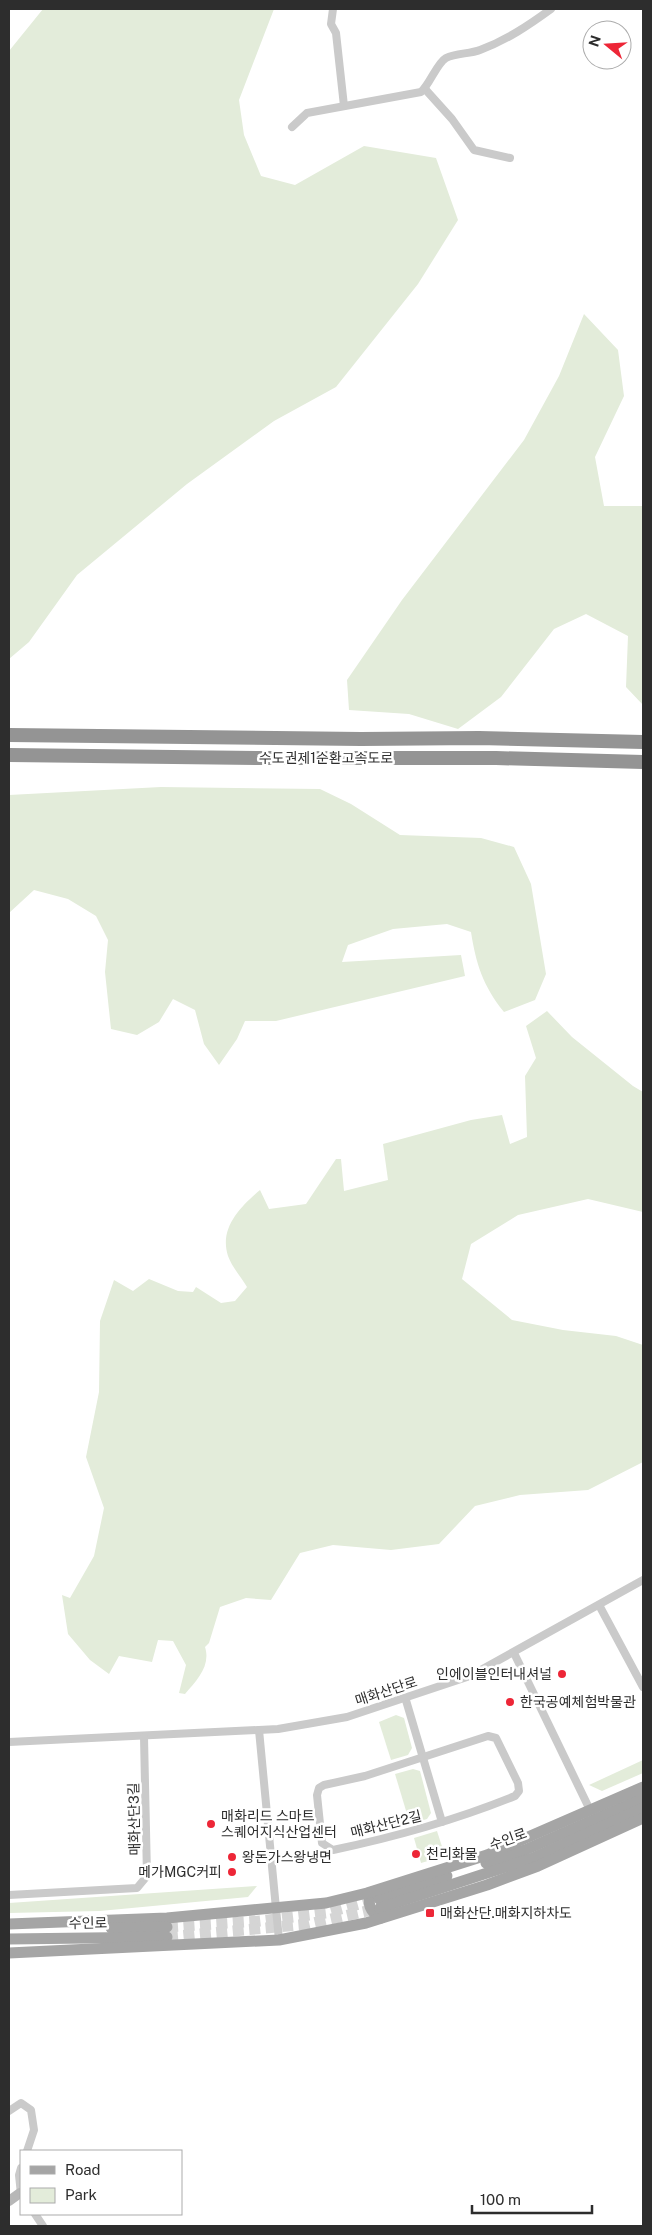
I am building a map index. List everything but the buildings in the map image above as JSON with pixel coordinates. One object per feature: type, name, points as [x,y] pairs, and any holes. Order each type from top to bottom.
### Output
[{"type":"highway","name":"수도권제1순환고속도로","points":[[9,735],[361,739],[479,738],[643,742]]},
{"type":"highway","name":"수도권제1순환고속도로","points":[[9,755],[496,758],[643,762]]},
{"type":"main road","points":[[9,1953],[279,1940],[378,1904],[643,1787]]},
{"type":"main road","name":"수인로","points":[[378,1904],[526,1850],[643,1798]]},
{"type":"main road","name":"수인로","points":[[378,1904],[534,1858],[643,1808]]},
{"type":"main road","points":[[9,1924],[158,1918],[274,1910],[326,1903],[378,1904],[487,1886],[538,1866],[643,1818]]},
{"type":"main road","name":"수인로","points":[[9,1931],[167,1932],[9,1939]]},
{"type":"street","points":[[333,9],[331,24],[336,33],[344,106]]},
{"type":"street","points":[[292,127],[307,113],[421,92],[430,84],[440,64],[446,58],[468,54],[488,47],[513,35],[551,9]]},
{"type":"street","points":[[425,89],[452,119],[474,150],[510,158]]},
{"type":"street","name":"매화산단로","points":[[9,1742],[259,1730],[301,1726],[347,1716],[470,1676],[643,1580]]},
{"type":"street","points":[[598,1604],[643,1687]]},
{"type":"street","points":[[514,1652],[590,1810]]},
{"type":"street","name":"매화산단2길","points":[[405,1697],[442,1822]]},
{"type":"street","points":[[259,1730],[274,1910],[279,1940]]},
{"type":"street","name":"매화산단2길","points":[[493,1736],[496,1738],[518,1784],[519,1791],[515,1796],[387,1839],[333,1850],[322,1843],[317,1795],[320,1788],[423,1756],[493,1736]]},
{"type":"street","name":"매화산단3길","points":[[9,1896],[137,1888],[143,1884],[147,1876],[144,1737]]},
{"type":"street","points":[[9,2111],[22,2103],[31,2110],[34,2130],[27,2150]]},
{"type":"street","points":[[20,2172],[20,2184]]},
{"type":"street","points":[[9,2201],[20,2195]]},
{"type":"street","points":[[36,2215],[43,2226]]},
{"type":"green space","points":[[43,9],[274,9],[239,100],[244,135],[261,176],[295,185],[364,146],[436,158],[458,220],[418,284],[336,387],[274,421],[187,484],[77,575],[29,642],[9,659],[9,51]]},
{"type":"green space","points":[[584,314],[618,350],[624,396],[595,457],[604,506],[643,506],[643,705],[626,687],[628,636],[586,614],[554,629],[501,697],[458,729],[409,714],[349,710],[347,680],[402,600],[524,440],[559,376]]},
{"type":"green space","points":[[161,787],[320,789],[351,804],[400,835],[481,838],[514,847],[531,884],[546,974],[535,1000],[504,1012],[486,984],[475,954],[471,932],[447,924],[393,929],[348,945],[342,962],[461,955],[465,976],[276,1021],[245,1021],[237,1039],[219,1065],[204,1044],[195,1010],[173,999],[159,1022],[137,1035],[111,1029],[105,972],[108,940],[96,916],[68,899],[34,890],[9,913],[9,795]]},
{"type":"green space","points":[[547,1011],[572,1037],[643,1092],[643,1212],[588,1199],[518,1215],[471,1244],[462,1279],[512,1320],[563,1330],[616,1336],[643,1345],[643,1462],[588,1490],[520,1495],[475,1506],[439,1544],[391,1550],[333,1545],[300,1553],[271,1600],[246,1598],[220,1607],[209,1643],[205,1647],[206,1660],[202,1672],[185,1694],[179,1693],[186,1665],[173,1641],[158,1640],[152,1662],[119,1656],[109,1674],[90,1660],[68,1634],[62,1595],[70,1598],[94,1556],[104,1508],[86,1457],[99,1392],[100,1321],[114,1280],[133,1291],[149,1279],[178,1291],[193,1292],[196,1287],[221,1303],[235,1301],[247,1287],[228,1256],[226,1236],[233,1219],[260,1190],[269,1209],[306,1204],[336,1159],[341,1159],[344,1191],[388,1180],[383,1144],[471,1120],[502,1115],[510,1144],[527,1137],[525,1076],[536,1058],[526,1026]]},
{"type":"green space","points":[[396,1715],[404,1718],[412,1748],[408,1755],[391,1760],[379,1722]]},
{"type":"green space","points":[[643,1760],[643,1773],[602,1791],[589,1785]]},
{"type":"green space","points":[[413,1769],[420,1771],[431,1813],[427,1819],[410,1824],[395,1774]]},
{"type":"green space","points":[[437,1831],[445,1856],[421,1863],[414,1838]]},
{"type":"green space","points":[[257,1886],[248,1897],[100,1911],[9,1913],[9,1903]]},
{"type":"tunnel","points":[[167,1927],[260,1921],[326,1913],[378,1899]]},
{"type":"tunnel","points":[[167,1937],[309,1924],[380,1908]]},
{"type":"place","name":"인에이블인터내셔널","points":[[562,1674]]},
{"type":"place","name":"한국공예체험박물관","points":[[510,1702]]},
{"type":"place","name":"매화리드 스마트 스퀘어지식산업센터","points":[[211,1824]]},
{"type":"place","name":"천리화물","points":[[416,1854]]},
{"type":"place","name":"왕돈가스왕냉면","points":[[232,1857]]},
{"type":"place","name":"메가MGC커피","points":[[232,1872]]},
{"type":"place","name":"매화산단.매화지하차도","points":[[430,1913]]}]
